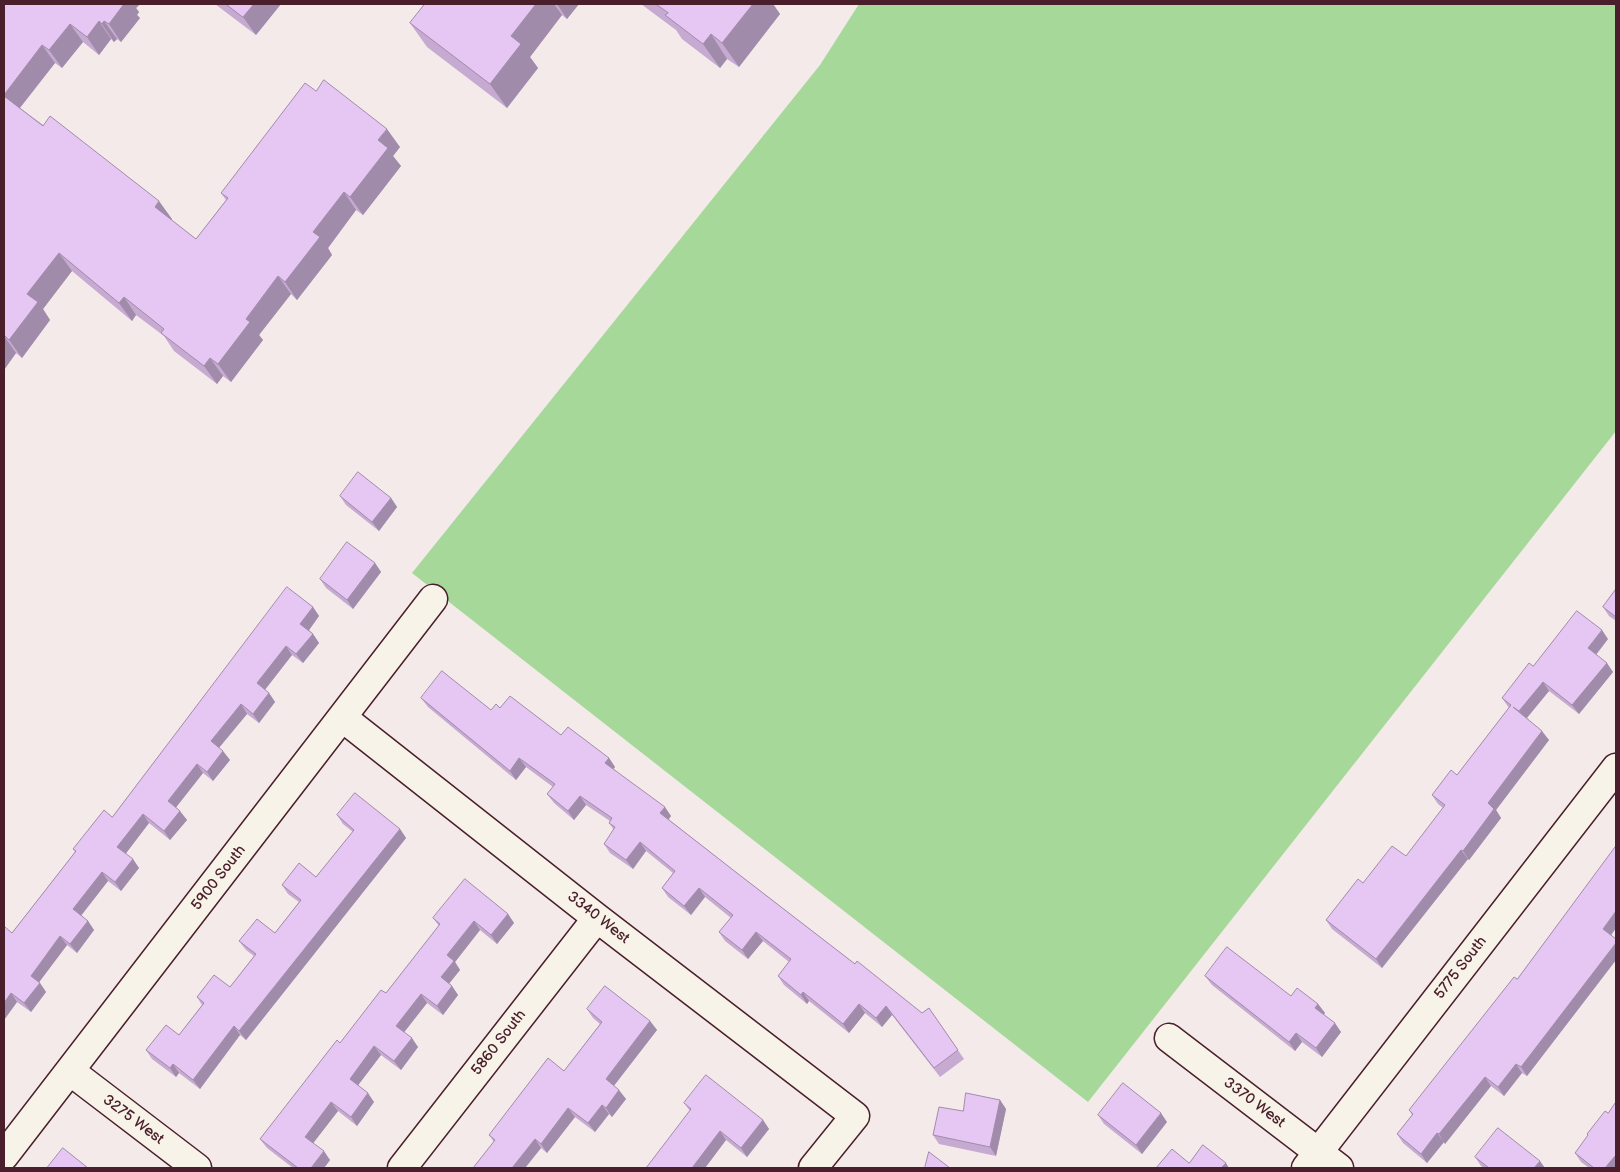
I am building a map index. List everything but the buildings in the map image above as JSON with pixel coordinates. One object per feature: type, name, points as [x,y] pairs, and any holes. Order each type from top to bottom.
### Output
[{"type":"street","name":"5900 South","points":[[4,1156],[433,599]]},
{"type":"street","name":"3340 West","points":[[343,718],[597,918],[855,1116],[813,1168]]},
{"type":"street","name":"5775 South","points":[[1321,1163],[1616,768]]},
{"type":"street","name":"5860 South","points":[[402,1168],[597,918]]},
{"type":"street","name":"3370 West","points":[[1169,1038],[1321,1163]]},
{"type":"street","name":"3275 West","points":[[70,1071],[197,1168]]},
{"type":"green space","points":[[859,4],[1616,4],[1616,431],[1088,1102],[412,573],[820,65]]}]
